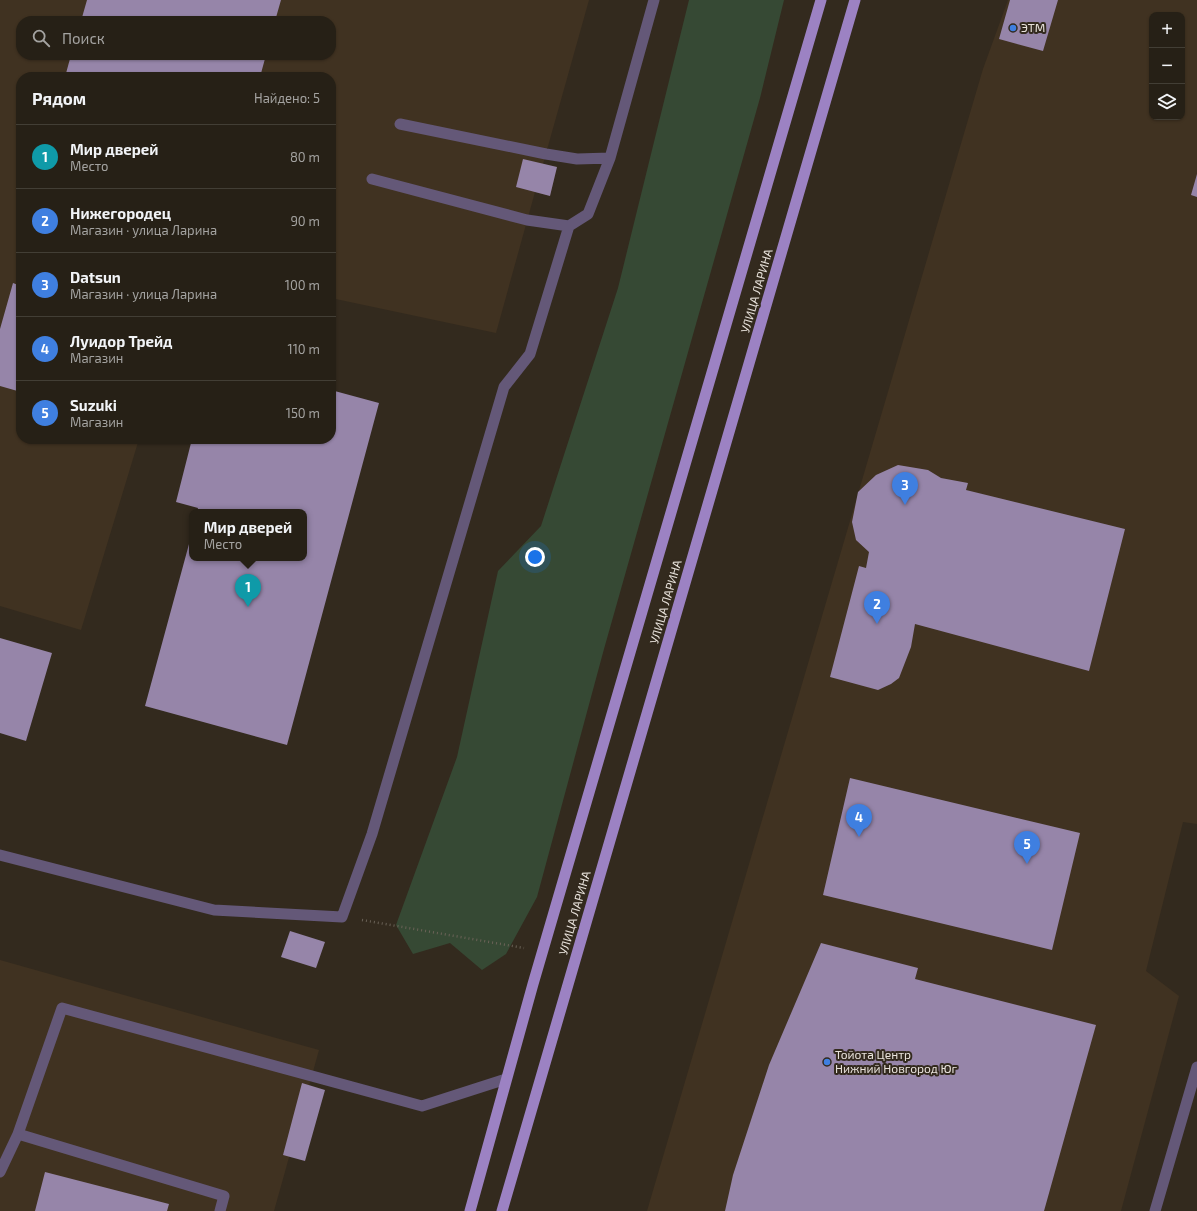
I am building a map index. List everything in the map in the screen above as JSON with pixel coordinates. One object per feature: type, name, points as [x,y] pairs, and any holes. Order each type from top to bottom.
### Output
[{"type":"main road","name":"УЛИЦА ЛАРИНА","points":[[470,1211],[542,952],[821,0]]},
{"type":"main road","name":"УЛИЦА ЛАРИНА","points":[[502,1211],[855,0]]},
{"type":"lane","points":[[372,179],[527,220],[569,226],[588,214],[610,158],[654,0]]},
{"type":"lane","points":[[400,124],[546,154],[577,159],[610,158]]},
{"type":"lane","points":[[0,855],[214,910],[342,917],[372,834],[504,387],[530,354],[569,226]]},
{"type":"lane","points":[[0,1172],[18,1134],[62,1008],[422,1106],[506,1079]]},
{"type":"lane","points":[[1154,1211],[1197,1067]]},
{"type":"lane","points":[[18,1134],[224,1196],[220,1211]]},
{"type":"path","points":[[342,917],[542,952]]},
{"type":"shaded area","points":[[0,0],[589,0],[543,164],[557,167],[550,196],[535,192],[496,333],[336,299],[336,72],[16,72],[16,444],[137,444],[81,630],[0,606]]},
{"type":"shaded area","points":[[1008,0],[1197,0],[1197,824],[1183,822],[1146,971],[1179,996],[1121,1211],[647,1211],[983,69]]},
{"type":"shaded area","points":[[0,960],[319,1050],[274,1211],[0,1211]]},
{"type":"green space","points":[[689,0],[784,0],[760,98],[604,649],[537,897],[506,954],[482,970],[450,943],[413,954],[396,925],[457,757],[498,571],[541,526],[618,288]]},
{"type":"building","points":[[87,0],[281,0],[276,16],[82,16]]},
{"type":"building","points":[[1010,0],[1058,0],[1043,51],[999,39]]},
{"type":"building","points":[[70,60],[265,60],[261,72],[66,72]]},
{"type":"building","points":[[523,159],[557,167],[550,196],[516,187]]},
{"type":"building","points":[[1197,174],[1197,197],[1191,195]]},
{"type":"building","points":[[13,283],[16,284],[16,391],[0,386],[0,329]]},
{"type":"building","points":[[336,391],[379,403],[287,745],[145,706],[189,544],[189,561],[307,561],[307,509],[198,509],[176,502],[191,444],[336,444]]},
{"type":"building","points":[[898,465],[928,470],[941,478],[968,483],[966,490],[1125,529],[1089,671],[915,624],[911,647],[899,678],[891,684],[878,690],[830,677],[859,566],[866,568],[869,552],[856,540],[852,522],[858,492],[876,475]]},
{"type":"building","points":[[0,638],[52,653],[26,741],[0,733]]},
{"type":"building","points":[[850,778],[1080,833],[1052,950],[823,895]]},
{"type":"building","points":[[290,931],[325,942],[316,968],[281,957]]},
{"type":"building","points":[[821,943],[918,968],[915,979],[1096,1025],[1044,1211],[725,1211],[733,1175],[769,1065]]},
{"type":"building","points":[[302,1083],[325,1090],[305,1161],[283,1155]]},
{"type":"building","points":[[45,1172],[169,1204],[167,1211],[35,1211]]},
{"type":"place","name":"ЭТМ","points":[[1013,28]]},
{"type":"place","name":"Datsun","points":[[905,505]]},
{"type":"place","name":"Мир дверей","points":[[248,607]]},
{"type":"place","name":"Нижегородец","points":[[877,624]]},
{"type":"place","name":"Луидор Трейд","points":[[859,837]]},
{"type":"place","name":"Suzuki","points":[[1027,864]]},
{"type":"place","name":"Тойота Центр Нижний Новгород Юг","points":[[827,1062]]}]
